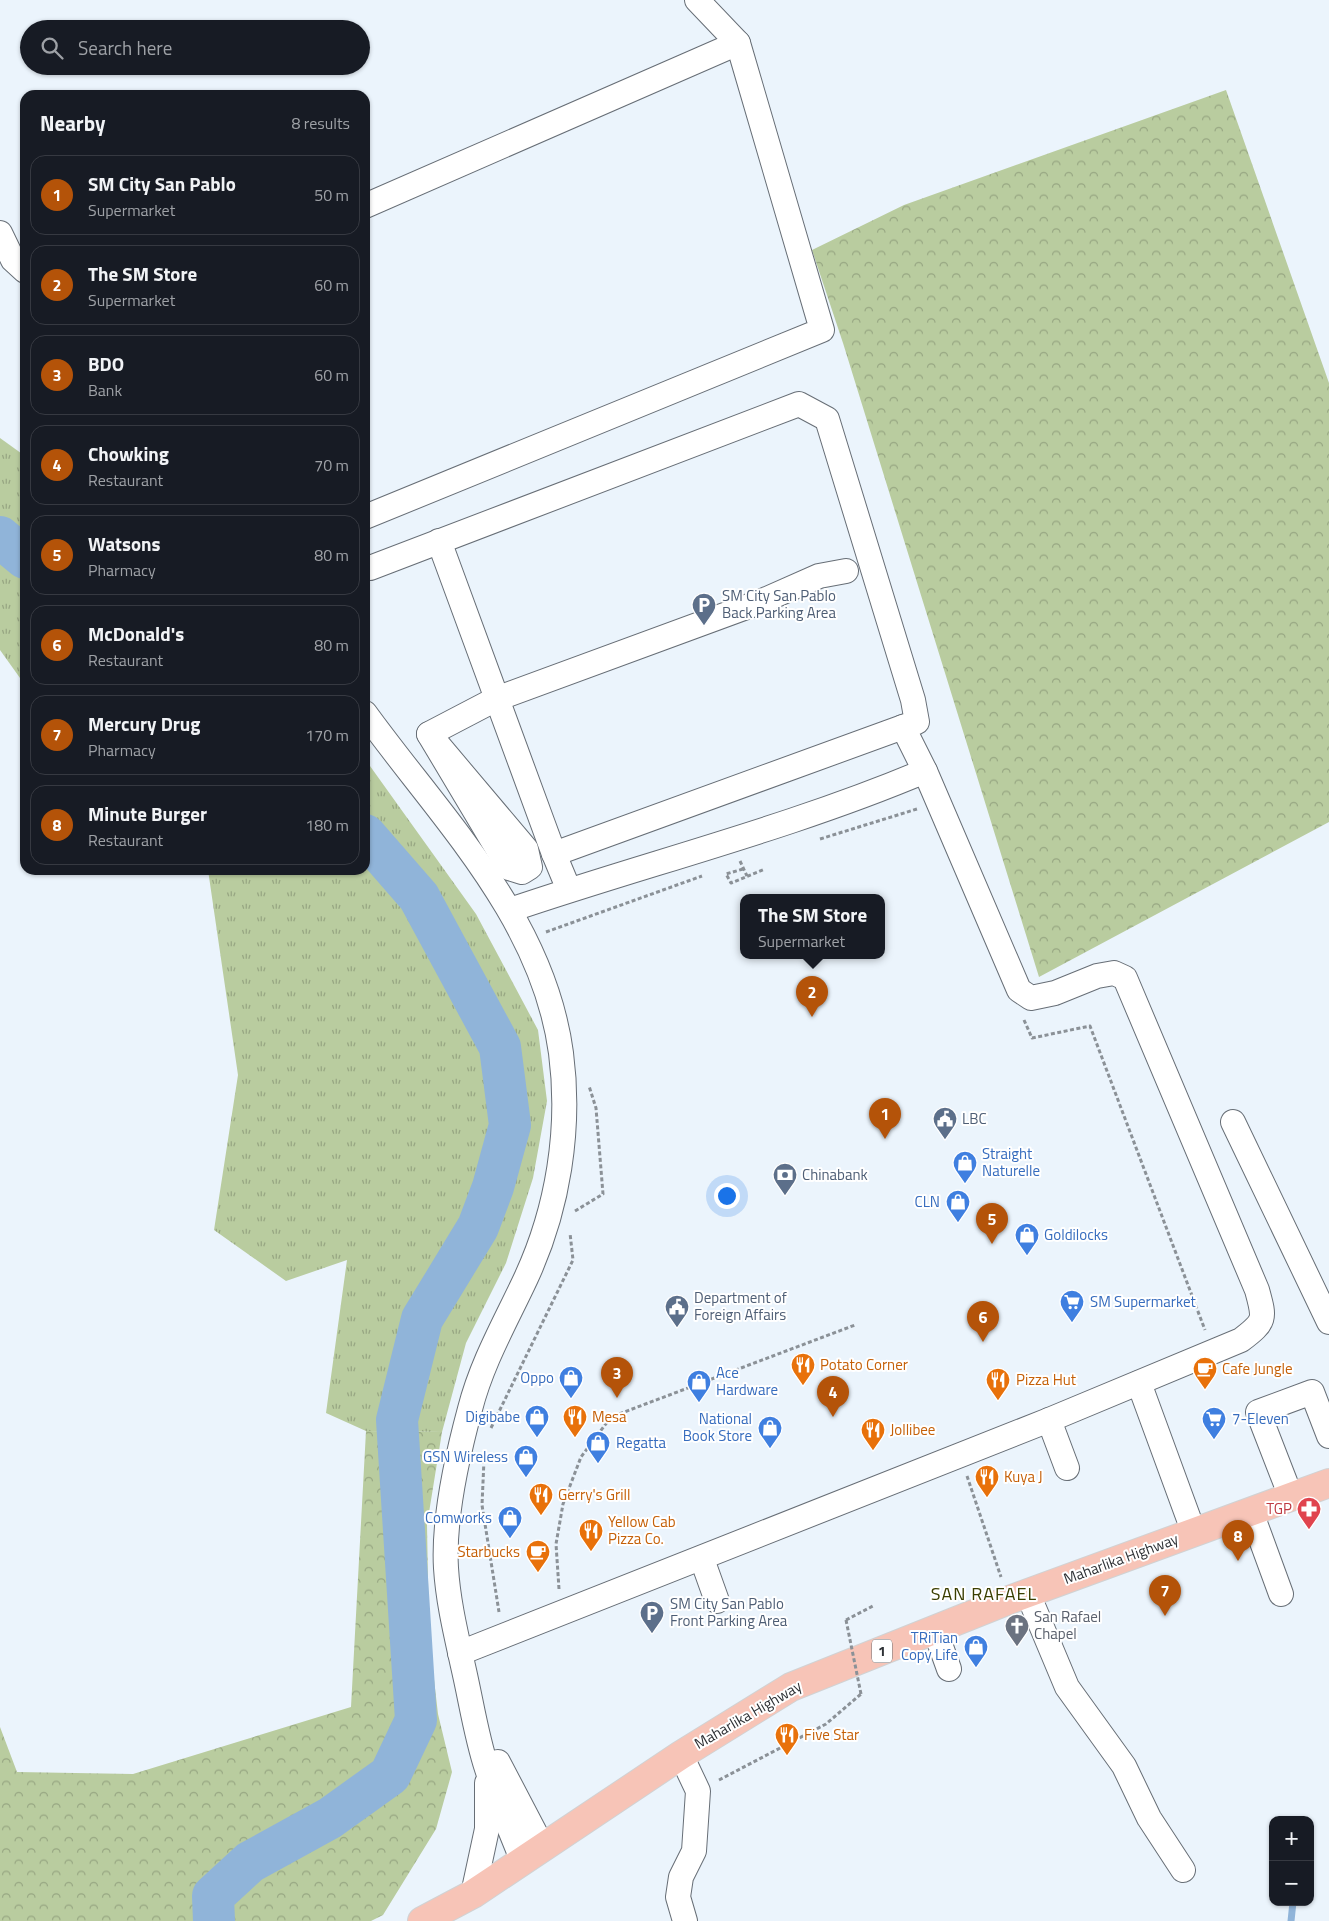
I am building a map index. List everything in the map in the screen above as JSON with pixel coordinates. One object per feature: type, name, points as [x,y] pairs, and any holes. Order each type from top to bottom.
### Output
[{"type":"main road","name":"Maharlika Highway","points":[[422,1921],[473,1894],[681,1755],[791,1687],[1018,1597],[1329,1483]]},
{"type":"street","points":[[370,515],[822,330],[738,43],[698,0]]},
{"type":"street","points":[[370,204],[738,43]]},
{"type":"street","points":[[0,233],[13,260],[20,266]]},
{"type":"street","points":[[370,568],[799,404],[827,419],[913,700],[917,722],[554,854]]},
{"type":"street","points":[[439,541],[496,699],[569,890]]},
{"type":"street","points":[[429,734],[496,699],[760,602],[819,576],[846,571]]},
{"type":"street","points":[[370,719],[458,832],[510,910],[535,962],[551,1011],[561,1053],[565,1116],[561,1166],[547,1220],[527,1275],[494,1341],[470,1408],[447,1516],[446,1568],[454,1632],[487,1768],[533,1855]]},
{"type":"street","points":[[460,1653],[702,1559],[960,1454],[1049,1420],[1241,1340],[1258,1327],[1264,1313],[1257,1290],[1125,978],[1114,973],[1097,976],[1055,993],[1031,998],[1019,990],[925,771],[903,727]]},
{"type":"street","points":[[429,734],[526,850],[530,866],[522,872],[510,868],[429,734]]},
{"type":"street","points":[[510,910],[569,890],[732,841],[887,788],[925,771]]},
{"type":"street","points":[[1233,1122],[1329,1322]]},
{"type":"street","points":[[1139,1383],[1194,1532]]},
{"type":"street","points":[[1291,1497],[1258,1412],[1312,1392],[1329,1436]]},
{"type":"street","points":[[1049,1420],[1067,1468]]},
{"type":"street","points":[[1251,1512],[1281,1594]]},
{"type":"street","points":[[702,1559],[717,1601]]},
{"type":"street","points":[[1018,1597],[1067,1687],[1124,1766],[1149,1818],[1183,1870]]},
{"type":"street","points":[[935,1630],[949,1669]]},
{"type":"street","points":[[477,1728],[494,1754],[533,1855]]},
{"type":"street","points":[[681,1755],[698,1791],[694,1851],[682,1877],[678,1897],[686,1921]]},
{"type":"street","points":[[473,1894],[487,1829],[487,1768]]},
{"type":"path","points":[[816,840],[918,808]]},
{"type":"path","points":[[732,866],[750,860]]},
{"type":"path","points":[[747,876],[743,869],[726,874],[731,883],[765,869]]},
{"type":"path","points":[[540,934],[704,876]]},
{"type":"path","points":[[1020,1011],[1032,1038],[1090,1026],[1207,1336]]},
{"type":"path","points":[[568,1215],[603,1194],[596,1108],[587,1081]]},
{"type":"path","points":[[489,1432],[519,1374],[573,1260],[569,1224]]},
{"type":"path","points":[[562,1596],[558,1588],[556,1544],[563,1504],[581,1457],[611,1417],[855,1325]]},
{"type":"path","points":[[960,1454],[1018,1597]]},
{"type":"path","points":[[484,1459],[482,1505],[500,1618]]},
{"type":"path","points":[[698,1791],[826,1724],[861,1694],[846,1620],[873,1606]]},
{"type":"green space","points":[[1226,90],[1329,383],[1329,822],[1039,977],[843,343],[812,250],[904,205]]},
{"type":"green space","points":[[0,438],[20,452],[20,678],[0,650]]},
{"type":"green space","points":[[370,766],[476,914],[538,1030],[547,1101],[533,1178],[506,1263],[466,1343],[442,1432],[366,1431],[326,1413],[347,1260],[286,1281],[214,1230],[238,1075],[209,875],[370,875]]},
{"type":"green space","points":[[366,1431],[442,1432],[427,1525],[429,1636],[438,1714],[452,1772],[436,1829],[383,1915],[371,1921],[0,1921],[0,1727],[17,1772],[133,1774],[351,1707]]},
{"type":"waterway","points":[[0,537],[20,554]]},
{"type":"waterway","points":[[214,1921],[213,1896],[250,1862],[330,1818],[390,1775],[416,1720],[397,1420],[422,1319],[478,1227],[493,1187],[510,1125],[500,1047],[419,897],[370,841]]},
{"type":"waterway","points":[[1291,1921],[1293,1906]]},
{"type":"place","name":"SM City San Pablo Back Parking Area","points":[[704,626]]},
{"type":"place","name":"The SM Store","points":[[812,1017]]},
{"type":"place","name":"SM City San Pablo","points":[[885,1139]]},
{"type":"place","name":"LBC","points":[[945,1140]]},
{"type":"place","name":"Straight Naturelle","points":[[965,1184]]},
{"type":"place","name":"Chinabank","points":[[785,1196]]},
{"type":"place","name":"CLN","points":[[958,1223]]},
{"type":"place","name":"Watsons","points":[[992,1244]]},
{"type":"place","name":"Goldilocks","points":[[1027,1256]]},
{"type":"place","name":"SM Supermarket","points":[[1072,1323]]},
{"type":"place","name":"Department of Foreign Affairs","points":[[677,1328]]},
{"type":"place","name":"McDonald's","points":[[983,1342]]},
{"type":"place","name":"Potato Corner","points":[[803,1386]]},
{"type":"place","name":"Cafe Jungle","points":[[1205,1390]]},
{"type":"place","name":"BDO","points":[[617,1398]]},
{"type":"place","name":"Oppo","points":[[571,1399]]},
{"type":"place","name":"Pizza Hut","points":[[998,1401]]},
{"type":"place","name":"Ace Hardware","points":[[699,1403]]},
{"type":"place","name":"Chowking","points":[[833,1417]]},
{"type":"place","name":"Digibabe","points":[[537,1438]]},
{"type":"place","name":"Mesa","points":[[575,1438]]},
{"type":"place","name":"7-Eleven","points":[[1214,1440]]},
{"type":"place","name":"National Book Store","points":[[770,1449]]},
{"type":"place","name":"Jollibee","points":[[873,1451]]},
{"type":"place","name":"Regatta","points":[[598,1464]]},
{"type":"place","name":"GSN Wireless","points":[[526,1478]]},
{"type":"place","name":"Kuya J","points":[[987,1498]]},
{"type":"place","name":"Gerry's Grill","points":[[541,1516]]},
{"type":"place","name":"TGP","points":[[1309,1530]]},
{"type":"place","name":"Comworks","points":[[510,1539]]},
{"type":"place","name":"Yellow Cab Pizza Co.","points":[[591,1552]]},
{"type":"place","name":"Minute Burger","points":[[1238,1561]]},
{"type":"place","name":"Starbucks","points":[[538,1573]]},
{"type":"place","name":"Mercury Drug","points":[[1165,1616]]},
{"type":"place","name":"SM City San Pablo Front Parking Area","points":[[652,1634]]},
{"type":"place","name":"San Rafael Chapel","points":[[1017,1647]]},
{"type":"place","name":"TRiTian Copy Life","points":[[976,1668]]},
{"type":"place","name":"Five Star","points":[[787,1756]]},
{"type":"district","name":"SAN RAFAEL","points":[[984,1594]]}]
